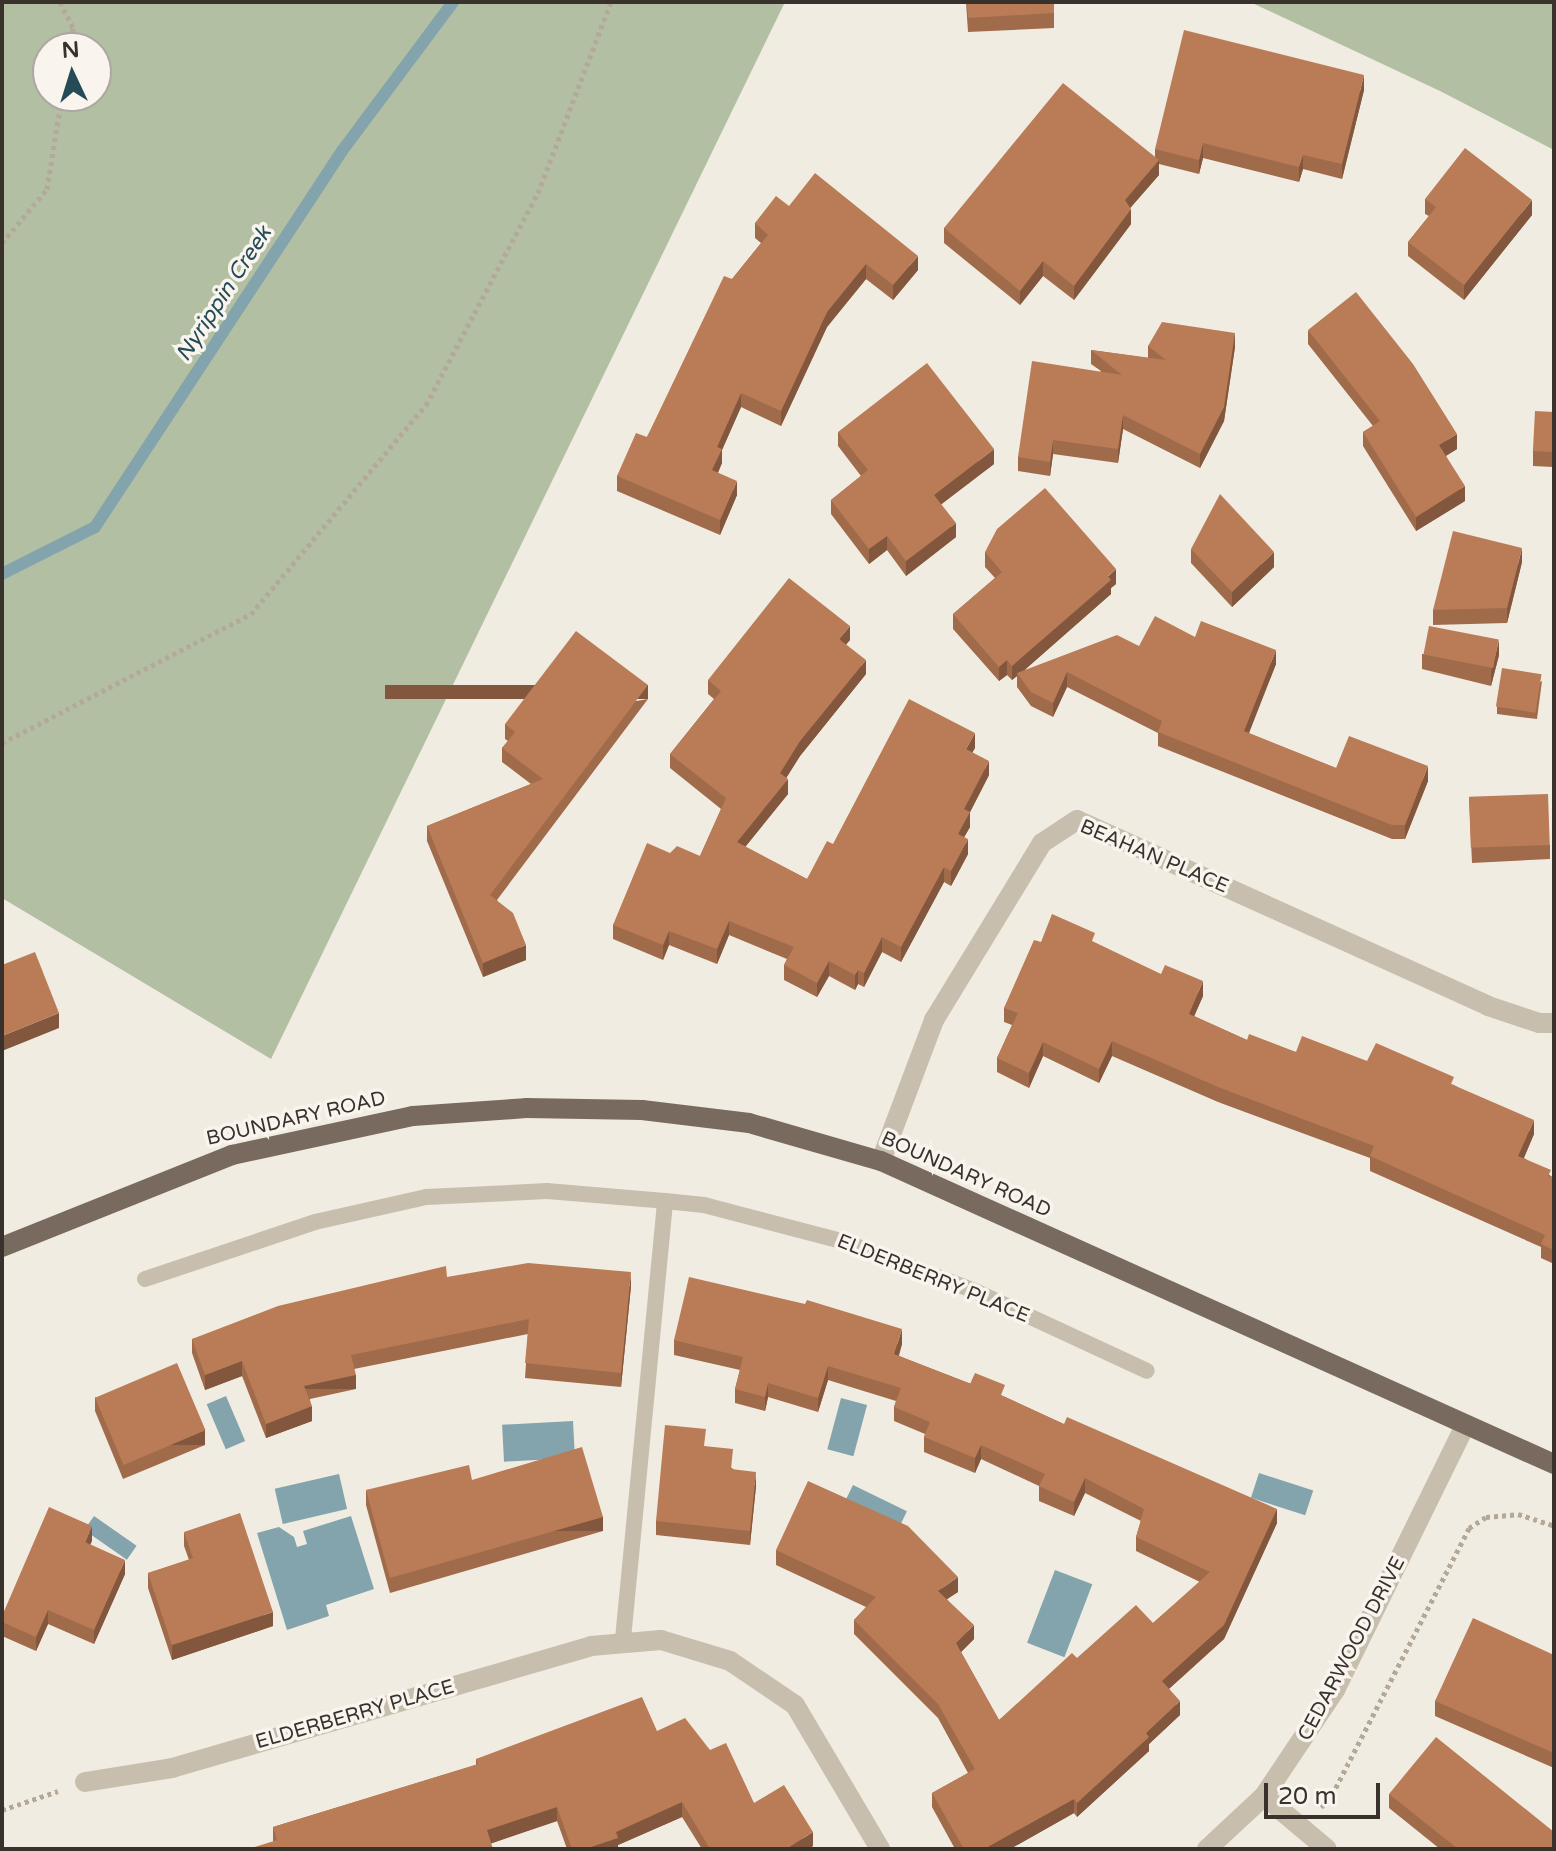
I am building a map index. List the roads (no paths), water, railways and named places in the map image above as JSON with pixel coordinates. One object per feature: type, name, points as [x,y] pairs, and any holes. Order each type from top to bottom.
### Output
[{"type":"main road","name":"BOUNDARY ROAD","points":[[2,1247],[232,1155],[413,1116],[526,1108],[642,1110],[749,1123],[881,1161],[1554,1464]]},
{"type":"street","name":"BEAHAN PLACE","points":[[881,1161],[934,1020],[1042,843],[1077,820],[1488,1006],[1539,1023],[1554,1023]]},
{"type":"street","name":"CEDARWOOD DRIVE","points":[[1207,1849],[1264,1796],[1335,1690],[1465,1426]]},
{"type":"street","name":"ELDERBERRY PLACE","points":[[85,1782],[172,1768],[623,1639],[661,1640],[730,1661],[795,1705],[880,1849]]},
{"type":"street","points":[[1264,1796],[1327,1849]]},
{"type":"lane","name":"ELDERBERRY PLACE","points":[[145,1279],[315,1222],[426,1197],[547,1191],[665,1201],[704,1205],[845,1242],[977,1292],[1147,1371]]},
{"type":"lane","points":[[623,1639],[665,1201]]},
{"type":"water","points":[[226,1396],[245,1441],[226,1449],[207,1404]]},
{"type":"water","points":[[841,1398],[867,1405],[853,1456],[827,1449]]},
{"type":"water","points":[[573,1421],[575,1458],[504,1462],[502,1425]]},
{"type":"water","points":[[1259,1473],[1313,1491],[1305,1515],[1251,1498]]},
{"type":"water","points":[[339,1474],[347,1509],[283,1524],[275,1489]]},
{"type":"water","points":[[853,1485],[907,1511],[897,1531],[843,1505]]},
{"type":"water","points":[[94,1516],[137,1546],[127,1560],[84,1530]]},
{"type":"water","points":[[351,1516],[374,1589],[326,1605],[329,1616],[287,1630],[257,1533],[279,1527],[294,1537],[297,1547],[307,1544],[303,1531]]},
{"type":"water","points":[[1055,1570],[1092,1584],[1064,1657],[1027,1643]]},
{"type":"waterway","name":"Nyrippin Creek","points":[[2,574],[95,527],[342,151],[453,2]]}]
